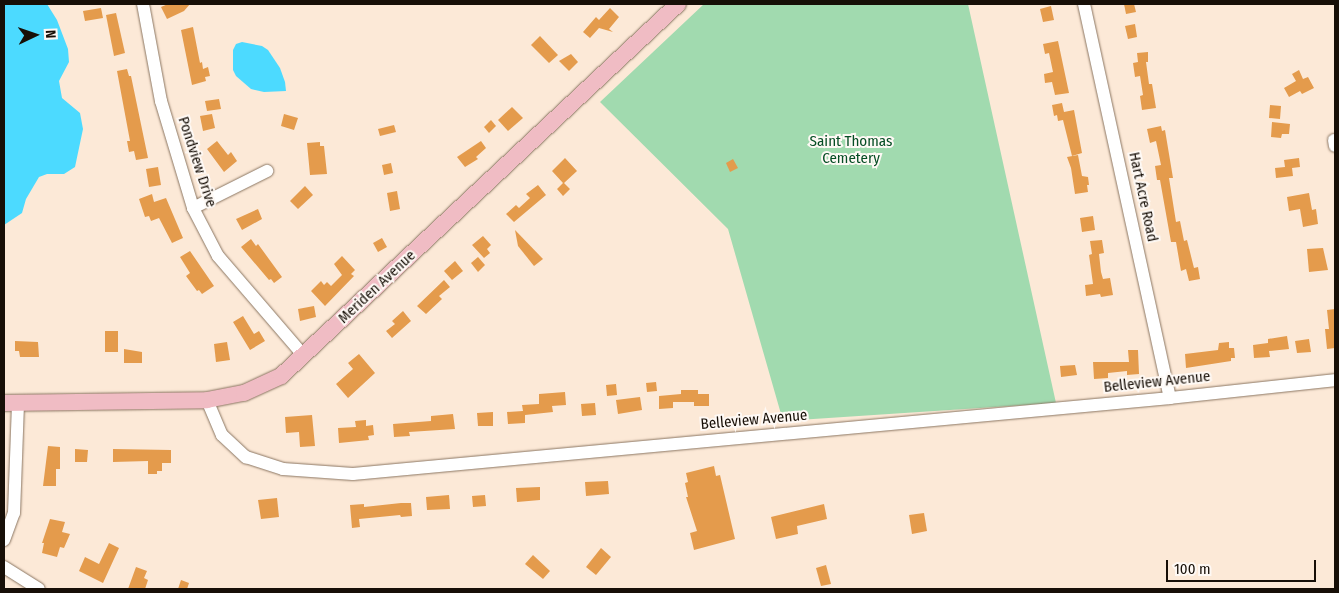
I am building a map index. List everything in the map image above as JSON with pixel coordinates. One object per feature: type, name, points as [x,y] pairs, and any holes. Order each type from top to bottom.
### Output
[{"type":"main road","name":"Meriden Avenue","points":[[11,403],[208,400],[244,393],[281,376],[678,4]]},
{"type":"street","name":"Pondview Drive","points":[[143,4],[161,101],[193,208],[218,256],[304,356]]},
{"type":"street","name":"Hart Acre Road","points":[[1084,4],[1170,398]]},
{"type":"street","points":[[193,208],[267,171]]},
{"type":"street","name":"Belleview Avenue","points":[[208,400],[222,435],[246,457],[283,469],[353,474],[1170,398],[1335,380]]},
{"type":"street","points":[[4,540],[14,513],[11,403]]},
{"type":"street","points":[[4,567],[39,589]]},
{"type":"green space","name":"Saint Thomas Cemetery","points":[[704,4],[968,4],[1056,403],[783,421],[728,229],[600,102]]},
{"type":"water","points":[[4,4],[47,4],[57,20],[68,49],[69,62],[59,81],[62,98],[80,113],[83,129],[75,167],[64,174],[47,174],[39,177],[26,199],[22,213],[4,225]]},
{"type":"water","points":[[242,42],[262,46],[268,50],[280,68],[286,91],[264,92],[251,89],[236,76],[233,70],[233,50],[236,44]]},
{"type":"building","points":[[168,4],[190,4],[184,11],[167,19],[161,7]]},
{"type":"building","points":[[1124,4],[1134,4],[1136,12],[1126,14]]},
{"type":"building","points":[[1051,6],[1054,20],[1043,22],[1040,9]]},
{"type":"building","points":[[101,8],[103,18],[85,21],[83,11]]},
{"type":"building","points":[[610,8],[619,17],[609,29],[613,32],[599,28],[590,38],[583,32],[596,17],[599,20]]},
{"type":"building","points":[[116,13],[125,53],[114,56],[106,15]]},
{"type":"building","points":[[1135,24],[1137,37],[1128,39],[1125,26]]},
{"type":"building","points":[[193,27],[200,63],[202,62],[203,69],[208,67],[210,76],[205,77],[206,81],[192,85],[181,30]]},
{"type":"building","points":[[540,36],[558,55],[549,63],[531,45]]},
{"type":"building","points":[[1058,41],[1069,93],[1055,95],[1052,82],[1045,83],[1044,74],[1053,72],[1049,53],[1045,54],[1043,44]]},
{"type":"building","points":[[1148,52],[1148,62],[1146,62],[1149,84],[1152,84],[1156,108],[1142,110],[1140,96],[1143,95],[1140,76],[1135,77],[1133,63],[1138,62],[1137,53]]},
{"type":"building","points":[[571,54],[578,62],[569,71],[559,61]]},
{"type":"building","points":[[127,69],[129,76],[131,76],[148,158],[136,160],[134,151],[129,152],[127,141],[130,141],[117,71]]},
{"type":"building","points":[[1299,70],[1303,79],[1308,77],[1314,88],[1302,94],[1300,91],[1289,97],[1284,88],[1296,81],[1292,74]]},
{"type":"building","points":[[219,99],[221,109],[207,111],[205,101]]},
{"type":"building","points":[[1062,103],[1064,112],[1074,110],[1082,153],[1072,156],[1063,120],[1058,121],[1057,115],[1054,116],[1052,105]]},
{"type":"building","points":[[1270,105],[1281,106],[1280,119],[1269,118]]},
{"type":"building","points":[[512,107],[523,118],[508,131],[498,120]]},
{"type":"building","points":[[212,114],[215,128],[203,131],[200,116]]},
{"type":"building","points":[[284,114],[298,118],[294,130],[281,126]]},
{"type":"building","points":[[491,120],[496,126],[489,133],[484,127]]},
{"type":"building","points":[[1272,122],[1290,124],[1289,134],[1282,134],[1281,138],[1271,137]]},
{"type":"building","points":[[394,125],[396,132],[380,136],[378,129]]},
{"type":"building","points":[[1161,126],[1162,131],[1165,130],[1173,178],[1169,178],[1176,222],[1180,221],[1184,241],[1187,240],[1194,268],[1198,267],[1200,279],[1189,281],[1186,269],[1181,271],[1176,242],[1171,242],[1160,180],[1157,180],[1155,166],[1161,165],[1156,141],[1150,143],[1147,129]]},
{"type":"building","points":[[217,141],[228,155],[231,152],[237,161],[224,172],[207,149]]},
{"type":"building","points":[[481,141],[486,148],[476,157],[478,159],[465,167],[457,157]]},
{"type":"building","points":[[320,142],[320,146],[324,146],[327,174],[310,175],[307,143]]},
{"type":"building","points":[[1078,155],[1082,176],[1088,177],[1089,185],[1087,185],[1088,192],[1075,194],[1071,168],[1067,157]]},
{"type":"building","points":[[565,158],[577,171],[564,183],[570,189],[563,196],[557,189],[563,183],[552,171]]},
{"type":"building","points":[[1299,158],[1300,167],[1292,168],[1293,176],[1276,178],[1275,168],[1285,167],[1284,160]]},
{"type":"building","points":[[733,159],[738,168],[730,172],[726,163]]},
{"type":"building","points":[[391,163],[393,173],[384,175],[382,165]]},
{"type":"building","points":[[158,167],[161,185],[149,187],[146,169]]},
{"type":"building","points":[[538,185],[546,195],[514,222],[506,214],[516,205],[519,208],[530,198],[526,194]]},
{"type":"building","points":[[305,186],[313,195],[298,209],[290,201]]},
{"type":"building","points":[[397,191],[400,209],[390,211],[387,193]]},
{"type":"building","points":[[1309,193],[1312,210],[1316,209],[1318,224],[1303,227],[1300,209],[1289,211],[1287,197]]},
{"type":"building","points":[[152,194],[154,202],[166,198],[183,238],[172,243],[159,218],[151,221],[149,216],[145,217],[139,199]]},
{"type":"building","points":[[258,209],[262,219],[242,230],[236,219]]},
{"type":"building","points":[[1093,216],[1095,230],[1082,232],[1080,218]]},
{"type":"building","points":[[515,230],[543,259],[534,266],[518,246]]},
{"type":"building","points":[[483,236],[491,245],[487,249],[490,253],[484,258],[472,245]]},
{"type":"building","points":[[382,238],[387,247],[378,252],[373,243]]},
{"type":"building","points":[[251,239],[256,246],[258,244],[282,277],[274,283],[271,279],[269,280],[241,247]]},
{"type":"building","points":[[1102,240],[1104,253],[1099,254],[1101,272],[1103,279],[1110,278],[1113,295],[1101,297],[1100,294],[1086,296],[1085,285],[1093,284],[1089,255],[1092,254],[1090,241]]},
{"type":"building","points":[[1323,248],[1328,270],[1309,272],[1307,249]]},
{"type":"building","points":[[190,251],[214,286],[202,294],[199,290],[197,291],[186,276],[190,273],[180,257]]},
{"type":"building","points":[[342,256],[355,270],[351,274],[354,276],[325,306],[311,291],[321,281],[324,285],[327,282],[331,286],[342,275],[334,264]]},
{"type":"building","points":[[478,257],[485,265],[478,272],[471,263]]},
{"type":"building","points":[[455,261],[463,271],[452,280],[444,271]]},
{"type":"building","points":[[444,280],[450,287],[439,296],[442,299],[426,314],[417,306]]},
{"type":"building","points":[[314,306],[316,317],[300,321],[298,309]]},
{"type":"building","points":[[1335,309],[1335,348],[1327,349],[1325,329],[1329,329],[1327,310]]},
{"type":"building","points":[[403,311],[411,321],[392,338],[386,331],[395,324],[392,321]]},
{"type":"building","points":[[243,316],[254,334],[259,331],[265,341],[250,350],[233,322]]},
{"type":"building","points":[[105,331],[118,331],[118,352],[105,352]]},
{"type":"building","points":[[1287,336],[1289,349],[1269,351],[1270,357],[1254,358],[1253,345],[1268,343],[1268,339]]},
{"type":"building","points":[[1309,339],[1311,352],[1297,353],[1295,341]]},
{"type":"building","points":[[15,341],[38,342],[39,357],[20,357],[19,351],[15,351]]},
{"type":"building","points":[[227,342],[230,360],[216,362],[214,344]]},
{"type":"building","points":[[1229,342],[1229,348],[1234,348],[1235,358],[1231,358],[1231,361],[1186,368],[1185,354],[1218,350],[1219,343]]},
{"type":"building","points":[[124,349],[142,352],[142,363],[124,363]]},
{"type":"building","points":[[1128,350],[1138,350],[1139,374],[1127,375],[1127,371],[1108,373],[1108,378],[1094,379],[1093,362],[1129,362]]},
{"type":"building","points":[[359,354],[375,373],[348,398],[336,384],[353,369],[348,363]]},
{"type":"building","points":[[1075,365],[1077,375],[1061,377],[1060,366]]},
{"type":"building","points":[[656,382],[657,391],[647,392],[646,383]]},
{"type":"building","points":[[616,384],[617,395],[607,396],[606,385]]},
{"type":"building","points":[[681,390],[698,390],[698,394],[709,394],[709,406],[694,406],[694,402],[673,402],[673,408],[659,409],[659,396],[681,394]]},
{"type":"building","points":[[565,392],[566,405],[552,406],[553,412],[525,415],[525,423],[508,424],[507,412],[523,411],[522,405],[539,404],[539,394]]},
{"type":"building","points":[[640,397],[642,410],[618,414],[616,400]]},
{"type":"building","points":[[595,403],[596,415],[582,416],[581,404]]},
{"type":"building","points":[[493,412],[493,426],[478,426],[477,413]]},
{"type":"building","points":[[453,414],[455,429],[409,432],[410,436],[394,437],[393,424],[431,421],[431,416]]},
{"type":"building","points":[[312,415],[315,446],[300,447],[299,432],[286,433],[285,417]]},
{"type":"building","points":[[366,420],[366,426],[373,425],[374,435],[368,436],[369,440],[339,443],[338,428],[356,427],[355,421]]},
{"type":"building","points":[[48,446],[60,447],[60,469],[56,469],[56,486],[43,486]]},
{"type":"building","points":[[75,449],[88,450],[87,462],[75,462]]},
{"type":"building","points":[[113,449],[171,450],[171,463],[162,463],[162,471],[157,471],[157,474],[148,474],[148,461],[113,462]]},
{"type":"building","points":[[714,466],[716,476],[720,475],[735,539],[694,550],[690,533],[697,531],[686,497],[688,497],[685,483],[688,482],[686,473]]},
{"type":"building","points":[[608,481],[609,494],[586,496],[585,482]]},
{"type":"building","points":[[540,487],[540,500],[517,502],[516,488]]},
{"type":"building","points":[[449,495],[450,509],[427,510],[426,497]]},
{"type":"building","points":[[485,495],[486,506],[473,507],[472,496]]},
{"type":"building","points":[[277,498],[279,517],[261,519],[258,500]]},
{"type":"building","points":[[411,503],[412,516],[401,517],[400,515],[359,519],[360,527],[352,528],[350,505],[364,504],[364,507]]},
{"type":"building","points":[[824,504],[827,519],[797,526],[798,534],[776,539],[771,517]]},
{"type":"building","points":[[924,513],[927,531],[912,534],[909,515]]},
{"type":"building","points":[[50,519],[65,522],[62,532],[70,534],[64,548],[60,547],[57,557],[42,553],[44,543],[42,543]]},
{"type":"building","points":[[109,543],[119,548],[103,583],[79,571],[85,557],[99,564]]},
{"type":"building","points":[[601,548],[611,557],[596,575],[586,567]]},
{"type":"building","points":[[533,555],[550,571],[543,579],[525,564]]},
{"type":"building","points":[[826,565],[831,584],[821,586],[816,568]]},
{"type":"building","points":[[136,567],[147,571],[144,578],[148,580],[145,589],[128,589]]},
{"type":"building","points":[[181,580],[189,583],[187,589],[178,589]]}]
